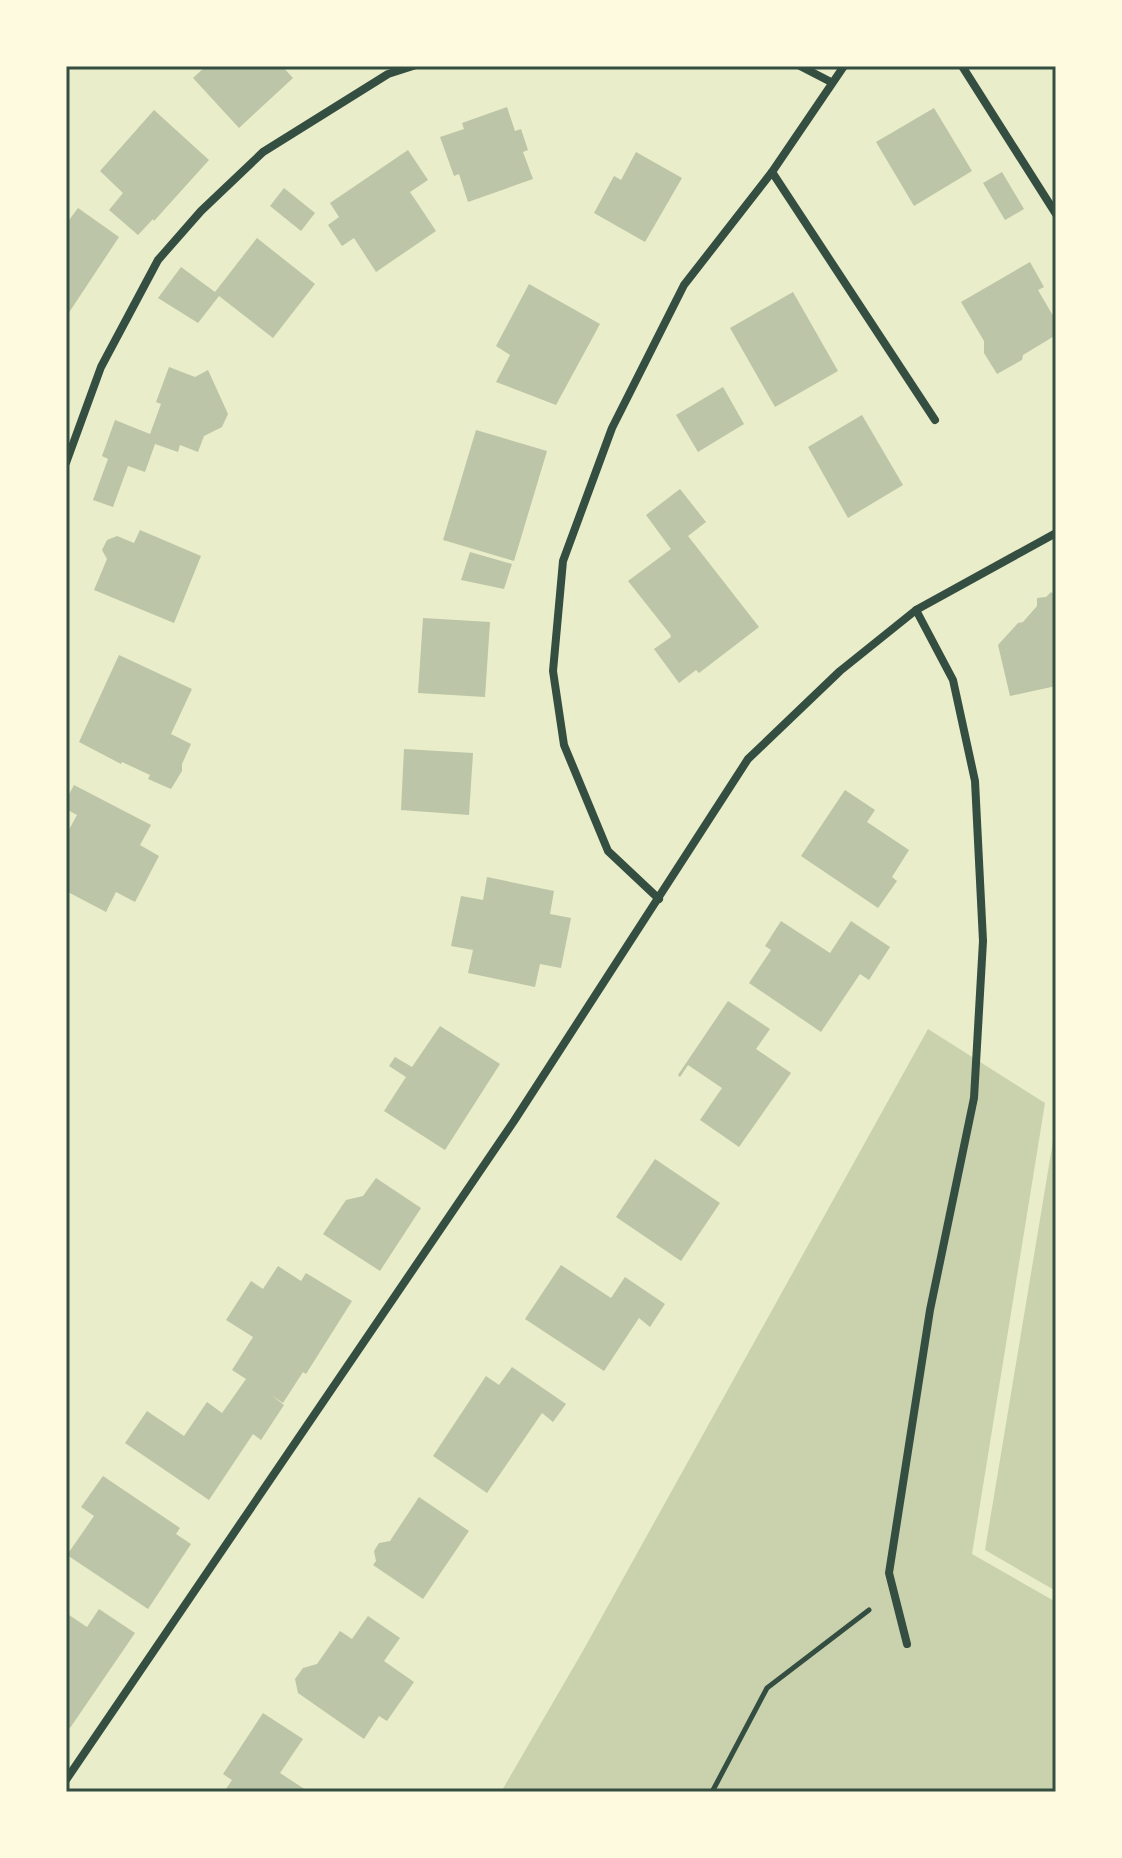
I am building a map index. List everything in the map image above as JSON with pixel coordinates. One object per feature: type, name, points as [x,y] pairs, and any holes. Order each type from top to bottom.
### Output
[{"type":"street","points":[[66,463],[101,367],[158,260],[201,211],[263,152],[388,74],[413,66]]},
{"type":"street","points":[[800,66],[831,82]]},
{"type":"street","points":[[659,899],[608,851],[564,745],[553,671],[563,561],[612,428],[684,285],[772,172],[844,66]]},
{"type":"street","points":[[962,66],[1056,214]]},
{"type":"street","points":[[772,172],[935,420]]},
{"type":"street","points":[[66,1780],[514,1121],[748,759],[840,671],[916,610],[1056,533]]},
{"type":"street","points":[[907,1644],[889,1573],[930,1310],[974,1098],[983,941],[975,781],[953,680],[916,610]]},
{"type":"path","points":[[712,1792],[767,1688],[897,1589],[889,1573]]},
{"type":"green space","points":[[928,1029],[1045,1103],[972,1554],[1056,1602],[1056,1792],[501,1792],[584,1649]]},
{"type":"green space","points":[[1056,1123],[1056,1591],[985,1550]]},
{"type":"building","points":[[206,66],[282,66],[293,78],[239,128],[193,78]]},
{"type":"building","points":[[507,107],[515,131],[521,129],[528,150],[523,152],[533,179],[468,202],[459,174],[454,176],[440,137],[464,129],[462,123]]},
{"type":"building","points":[[934,108],[972,171],[914,206],[876,142]]},
{"type":"building","points":[[154,110],[209,160],[138,235],[109,210],[123,193],[100,171]]},
{"type":"building","points":[[408,150],[428,180],[410,192],[436,231],[376,272],[354,238],[342,246],[328,225],[339,217],[330,203]]},
{"type":"building","points":[[636,152],[682,178],[645,242],[594,213],[614,176],[621,180]]},
{"type":"building","points":[[1002,172],[1024,209],[1005,220],[983,183]]},
{"type":"building","points":[[284,188],[315,213],[301,231],[270,206]]},
{"type":"building","points":[[78,208],[119,237],[66,317],[66,224]]},
{"type":"building","points":[[257,238],[315,284],[273,338],[219,296],[198,323],[158,298],[181,267],[215,292]]},
{"type":"building","points":[[1030,262],[1044,287],[1038,290],[1056,321],[1056,335],[997,374],[984,353],[984,341],[961,302]]},
{"type":"building","points":[[529,284],[600,324],[556,405],[496,382],[510,355],[496,346]]},
{"type":"building","points":[[793,292],[838,371],[775,407],[730,328]]},
{"type":"building","points":[[169,367],[195,377],[208,370],[228,414],[222,427],[204,436],[198,452],[180,445],[178,452],[155,444],[145,472],[128,466],[113,507],[93,500],[108,459],[102,456],[115,420],[150,434],[161,404],[156,402]]},
{"type":"building","points":[[723,387],[744,424],[698,452],[676,415]]},
{"type":"building","points":[[862,415],[903,485],[848,518],[808,447]]},
{"type":"building","points":[[476,430],[547,451],[514,561],[443,540]]},
{"type":"building","points":[[680,489],[706,522],[688,536],[759,627],[699,673],[696,670],[679,683],[654,649],[671,637],[670,634],[628,581],[671,549],[646,515]]},
{"type":"building","points":[[140,530],[201,556],[174,623],[94,590],[107,559],[102,550],[107,540],[117,536],[134,543]]},
{"type":"building","points":[[470,552],[512,564],[504,589],[461,580]]},
{"type":"building","points":[[1051,592],[1056,596],[1056,686],[1010,696],[998,645],[1037,606],[1037,598],[1046,597]]},
{"type":"building","points":[[423,618],[490,622],[485,697],[418,693]]},
{"type":"building","points":[[119,655],[192,689],[171,734],[191,744],[182,771],[171,789],[148,779],[150,775],[79,742]]},
{"type":"building","points":[[404,749],[473,753],[469,815],[401,810]]},
{"type":"building","points":[[74,785],[151,825],[140,845],[159,856],[135,902],[116,892],[106,912],[66,891],[66,835],[77,815],[66,809],[66,800]]},
{"type":"building","points":[[845,790],[875,810],[867,822],[909,850],[892,877],[897,881],[878,908],[801,856]]},
{"type":"building","points":[[487,877],[554,891],[550,914],[571,918],[561,968],[540,964],[535,987],[468,973],[473,950],[451,946],[461,896],[483,900]]},
{"type":"building","points":[[781,921],[830,953],[851,921],[890,947],[869,980],[860,974],[821,1032],[749,983],[771,950],[765,946]]},
{"type":"building","points":[[728,1001],[770,1029],[756,1049],[791,1073],[739,1147],[700,1120],[722,1088],[688,1065],[680,1077],[678,1075]]},
{"type":"building","points":[[440,1026],[500,1064],[445,1150],[384,1111],[406,1077],[389,1066],[395,1057],[412,1067]]},
{"type":"building","points":[[655,1159],[720,1203],[681,1261],[616,1217]]},
{"type":"building","points":[[376,1178],[421,1208],[380,1271],[323,1234],[346,1200],[363,1196]]},
{"type":"building","points":[[561,1265],[611,1298],[625,1277],[665,1304],[650,1327],[639,1318],[604,1371],[525,1319]]},
{"type":"building","points":[[278,1266],[301,1281],[306,1273],[352,1301],[306,1374],[303,1372],[283,1403],[271,1395],[284,1405],[261,1440],[253,1434],[209,1500],[125,1443],[147,1411],[184,1436],[207,1402],[222,1413],[246,1379],[232,1370],[253,1337],[226,1320],[251,1281],[263,1289]]},
{"type":"building","points":[[512,1367],[566,1404],[553,1422],[542,1413],[487,1493],[433,1456],[486,1376],[499,1385]]},
{"type":"building","points":[[103,1476],[180,1528],[176,1534],[191,1544],[148,1609],[67,1555],[94,1516],[81,1507]]},
{"type":"building","points":[[419,1497],[469,1531],[423,1599],[373,1565],[376,1561],[374,1551],[379,1543],[390,1541]]},
{"type":"building","points":[[99,1609],[135,1633],[70,1728],[66,1725],[66,1613],[87,1627]]},
{"type":"building","points":[[368,1616],[400,1638],[384,1661],[414,1682],[387,1721],[379,1716],[364,1739],[298,1693],[295,1679],[303,1668],[317,1664],[340,1631],[352,1639]]},
{"type":"building","points":[[263,1713],[303,1739],[280,1773],[309,1792],[224,1792],[232,1780],[223,1774]]}]
